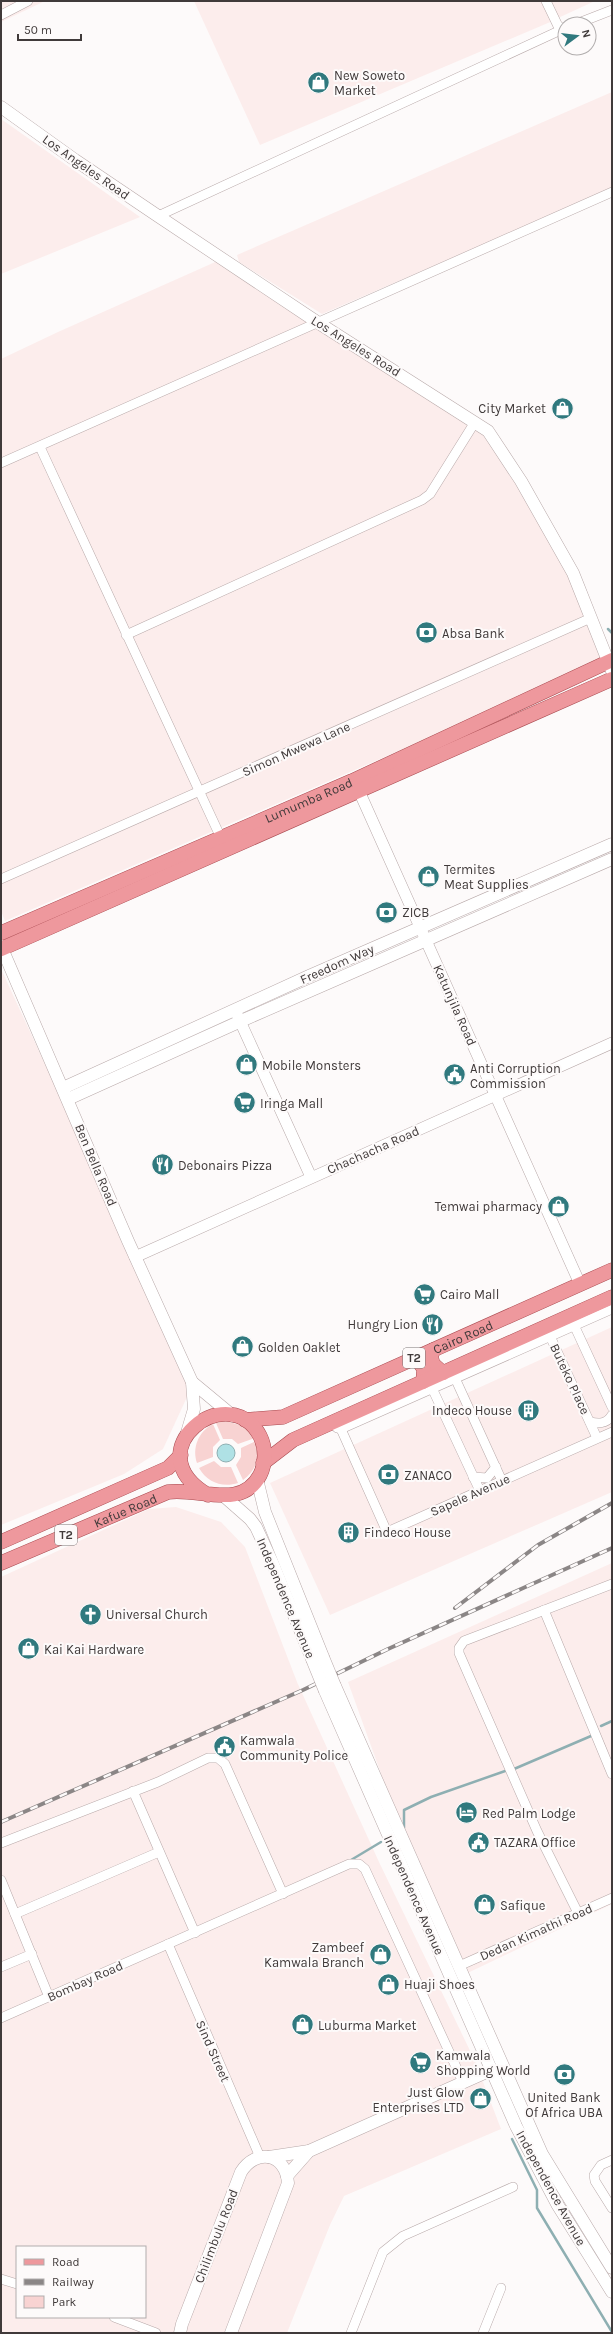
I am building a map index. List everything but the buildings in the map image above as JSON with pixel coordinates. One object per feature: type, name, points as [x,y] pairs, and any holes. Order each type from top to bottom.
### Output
[{"type":"main road","name":"Los Angeles Road","points":[[1,107],[75,160],[158,216],[317,322],[475,422],[491,434],[540,514],[573,572],[611,664]]},
{"type":"main road","name":"Lumumba Road","points":[[1,933],[352,781],[611,664]]},
{"type":"main road","name":"Lumumba Road","points":[[1,948],[612,679]]},
{"type":"main road","name":"Freedom Way","points":[[64,1088],[309,976],[612,844]]},
{"type":"main road","name":"Freedom Way","points":[[68,1099],[241,1021],[612,859]]},
{"type":"main road","name":"Ben Bella Road","points":[[1,948],[64,1088],[135,1257],[192,1382],[194,1409],[186,1437]]},
{"type":"main road","points":[[309,976],[315,989]]},
{"type":"main road","name":"Cairo Road","points":[[239,1418],[283,1417],[612,1270]]},
{"type":"main road","name":"Cairo Road","points":[[263,1463],[293,1440],[321,1427],[394,1400],[428,1385],[519,1344],[612,1297]]},
{"type":"main road","points":[[433,1350],[431,1357],[433,1364],[449,1375]]},
{"type":"main road","points":[[413,1359],[419,1362],[424,1368],[428,1385]]},
{"type":"main road","name":"Ben Bella Road","points":[[192,1382],[239,1418]]},
{"type":"main road","points":[[216,1416],[239,1418],[260,1436],[264,1449],[263,1463],[257,1479],[246,1490],[225,1497],[208,1495],[188,1479],[182,1467],[181,1455],[186,1437],[196,1424],[206,1419],[216,1416]]},
{"type":"main road","name":"Kafue Road","points":[[1,1542],[168,1468],[181,1455]]},
{"type":"main road","name":"Independence Avenue","points":[[257,1479],[265,1512],[330,1689],[492,2070],[532,2158],[557,2204],[612,2292]]},
{"type":"main road","name":"Kafue Road","points":[[1,1564],[168,1492],[178,1491],[208,1495]]},
{"type":"main road","name":"Independence Avenue","points":[[225,1497],[250,1519],[256,1527],[318,1658]]},
{"type":"main road","name":"Independence Avenue","points":[[330,1689],[459,1966],[542,2154],[612,2268]]},
{"type":"main road","name":"Chilimbulu Road","points":[[179,2332],[241,2172],[250,2161],[265,2157],[309,2152],[492,2070]]},
{"type":"main road","name":"Chilimbulu Road","points":[[231,2333],[286,2190],[288,2176],[309,2152]]},
{"type":"main road","points":[[265,2157],[281,2164],[288,2176]]},
{"type":"street","points":[[1,15],[28,1]]},
{"type":"street","points":[[546,1],[557,24]]},
{"type":"street","points":[[597,16],[612,10]]},
{"type":"street","points":[[158,216],[557,32]]},
{"type":"street","points":[[1,463],[612,192]]},
{"type":"street","points":[[126,635],[422,500],[430,494],[475,422]]},
{"type":"street","points":[[40,446],[221,838]]},
{"type":"street","name":"Simon Mwewa Lane","points":[[1,879],[591,618]]},
{"type":"street","name":"Katunjila Road","points":[[359,791],[580,1284]]},
{"type":"street","points":[[235,1010],[311,1177]]},
{"type":"street","name":"Chachacha Road","points":[[135,1257],[612,1043]]},
{"type":"street","points":[[519,1344],[550,1336],[612,1309]]},
{"type":"street","name":"Buteko Place","points":[[574,1325],[612,1407]]},
{"type":"street","name":"Buteko Place","points":[[550,1336],[597,1438]]},
{"type":"street","points":[[449,1375],[502,1481]]},
{"type":"street","points":[[428,1385],[480,1491]]},
{"type":"street","points":[[321,1427],[341,1429],[394,1400]]},
{"type":"street","name":"Buteko Place","points":[[590,1422],[604,1423],[612,1415]]},
{"type":"street","name":"Sapele Avenue","points":[[341,1429],[387,1532],[612,1432]]},
{"type":"street","points":[[473,1477],[487,1478],[496,1467]]},
{"type":"street","points":[[578,1913],[537,1831],[459,1653],[459,1648],[464,1641],[612,1584]]},
{"type":"street","points":[[544,1610],[612,1774]]},
{"type":"street","points":[[1,1843],[158,1782],[208,1758],[218,1758],[225,1764],[283,1894]]},
{"type":"street","points":[[133,1791],[195,1933]]},
{"type":"street","points":[[15,1914],[159,1852]]},
{"type":"street","name":"Bombay Road","points":[[1,2018],[349,1864],[359,1864],[365,1869],[463,2082]]},
{"type":"street","points":[[1,1880],[49,1997]]},
{"type":"street","name":"Dedan Kimathi Road","points":[[459,1966],[612,1898]]},
{"type":"street","name":"Sind Street","points":[[168,1944],[265,2157]]},
{"type":"street","points":[[1,1967],[32,1954]]},
{"type":"street","points":[[612,2160],[598,2168],[594,2175],[595,2181],[612,2208]]},
{"type":"street","points":[[351,2333],[380,2258],[391,2244],[402,2236],[513,2187]]},
{"type":"street","points":[[1,2278],[16,2284]]},
{"type":"street","points":[[483,2333],[501,2288]]},
{"type":"street","points":[[117,2318],[156,2333]]},
{"type":"shaded area","points":[[1,1],[45,1],[1,22]]},
{"type":"shaded area","name":"New Soweto Market","points":[[194,1],[547,1],[555,20],[260,145]]},
{"type":"shaded area","points":[[551,1],[595,1],[562,16],[557,16]]},
{"type":"shaded area","points":[[612,92],[612,189],[322,314],[239,262],[237,255]]},
{"type":"shaded area","points":[[1,119],[140,217],[1,274]]},
{"type":"shaded area","points":[[222,259],[488,433],[570,568],[607,661],[5,921],[1,911],[1,359]]},
{"type":"shaded area","points":[[1,969],[193,1384],[163,1449],[124,1474],[1,1525]]},
{"type":"shaded area","points":[[612,1327],[612,1492],[330,1615],[270,1483]]},
{"type":"shaded area","points":[[176,1507],[221,1522],[245,1547],[297,1682],[379,1862],[475,2061],[501,2129],[344,2196],[330,2225],[287,2333],[1,2333],[1,1577],[149,1509]]},
{"type":"shaded area","points":[[612,1563],[612,1904],[455,1979],[348,1682]]},
{"type":"green space","points":[[226,1421],[243,1426],[255,1438],[238,1444],[232,1439],[223,1439],[216,1423]]},
{"type":"green space","points":[[213,1424],[220,1440],[213,1447],[213,1457],[197,1463],[195,1452],[200,1436],[203,1431]]},
{"type":"green space","points":[[256,1441],[258,1458],[254,1468],[243,1480],[236,1465],[241,1457],[241,1448]]},
{"type":"green space","points":[[214,1461],[221,1467],[231,1467],[238,1483],[226,1485],[216,1483],[206,1477],[199,1468]]},
{"type":"water","points":[[226,1444],[232,1447],[235,1453],[232,1459],[226,1462],[220,1459],[217,1453],[220,1447]]},
{"type":"waterway","points":[[608,629],[612,633]]},
{"type":"waterway","points":[[601,1726],[612,1721]]},
{"type":"waterway","points":[[514,1769],[591,1736]]},
{"type":"waterway","points":[[404,1828],[404,1810],[431,1797],[508,1770]]},
{"type":"waterway","points":[[351,1860],[381,1842]]},
{"type":"waterway","points":[[512,2139],[537,2190],[537,2208],[612,2332]]},
{"type":"railway","points":[[455,1608],[538,1545],[612,1503]]},
{"type":"railway","points":[[1,1822],[303,1690],[388,1649],[612,1548]]},
{"type":"place","name":"New Soweto Market","points":[[319,82]]},
{"type":"place","name":"City Market","points":[[562,408]]},
{"type":"place","name":"Absa Bank","points":[[426,633]]},
{"type":"place","name":"Termites Meat Supplies","points":[[429,876]]},
{"type":"place","name":"ZICB","points":[[386,912]]},
{"type":"place","name":"Mobile Monsters","points":[[247,1065]]},
{"type":"place","name":"Anti Corruption Commission","points":[[455,1075]]},
{"type":"place","name":"Iringa Mall","points":[[244,1103]]},
{"type":"place","name":"Debonairs Pizza","points":[[162,1165]]},
{"type":"place","name":"Temwai pharmacy","points":[[558,1206]]},
{"type":"place","name":"Cairo Mall","points":[[424,1294]]},
{"type":"place","name":"Hungry Lion","points":[[433,1324]]},
{"type":"place","name":"Golden Oaklet","points":[[242,1347]]},
{"type":"place","name":"Indeco House","points":[[528,1410]]},
{"type":"place","name":"ZANACO","points":[[389,1475]]},
{"type":"place","name":"Findeco House","points":[[348,1532]]},
{"type":"place","name":"Universal Church","points":[[90,1614]]},
{"type":"place","name":"Kai Kai Hardware","points":[[28,1649]]},
{"type":"place","name":"Kamwala Community Police","points":[[225,1747]]},
{"type":"place","name":"Red Palm Lodge","points":[[466,1813]]},
{"type":"place","name":"TAZARA Office","points":[[479,1842]]},
{"type":"place","name":"Safique","points":[[485,1905]]},
{"type":"place","name":"Zambeef Kamwala Branch","points":[[380,1954]]},
{"type":"place","name":"Huaji Shoes","points":[[389,1984]]},
{"type":"place","name":"Luburma Market","points":[[302,2025]]},
{"type":"place","name":"Kamwala Shopping World","points":[[421,2062]]},
{"type":"place","name":"United Bank Of Africa UBA","points":[[564,2075]]},
{"type":"place","name":"Just Glow Enterprises LTD","points":[[480,2099]]}]
